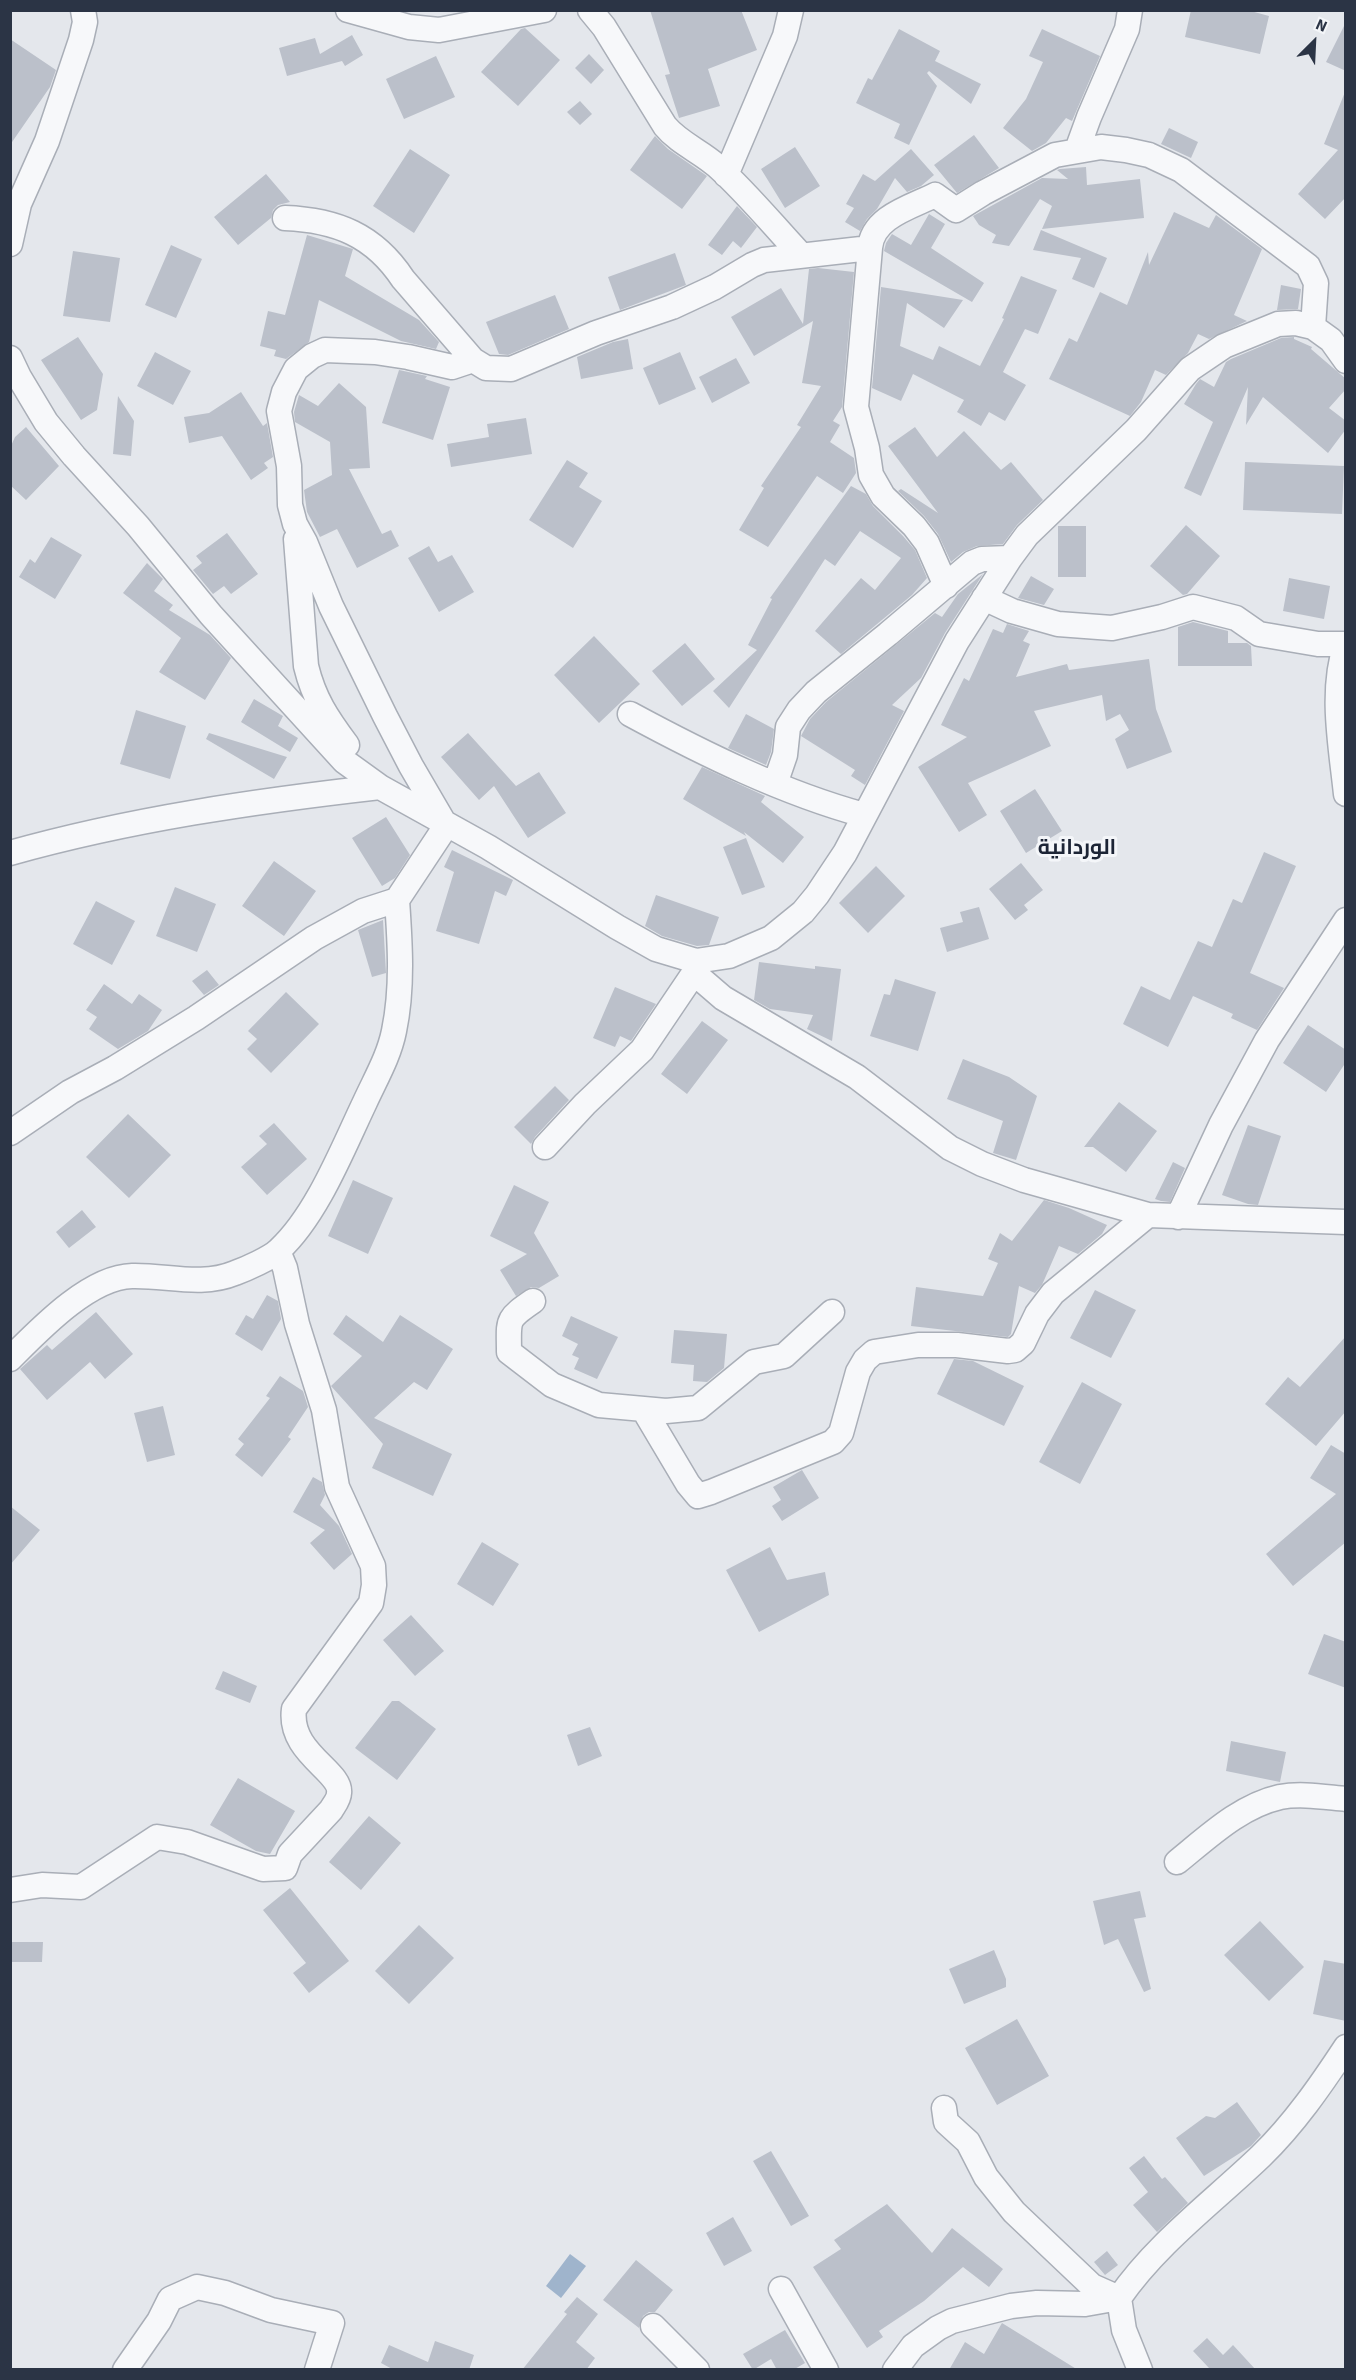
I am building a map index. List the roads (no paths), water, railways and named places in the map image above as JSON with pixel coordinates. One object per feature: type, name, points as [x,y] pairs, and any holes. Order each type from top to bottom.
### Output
[{"type":"street","points":[[10,244],[19,204],[47,141],[81,40],[85,22],[83,10]]},
{"type":"street","points":[[348,10],[409,27],[439,30],[543,10]]},
{"type":"street","points":[[590,10],[604,27],[665,126],[675,137],[702,154],[726,175],[801,255]]},
{"type":"street","points":[[726,175],[784,36],[791,10]]},
{"type":"street","points":[[1077,150],[1127,29],[1130,10]]},
{"type":"street","points":[[946,586],[927,543],[914,526],[883,496],[871,476],[867,448],[856,407],[871,238],[883,222],[935,195],[956,210],[982,193],[1055,155],[1101,147],[1149,155],[1167,162],[1197,181],[1308,266],[1316,283],[1313,327]]},
{"type":"street","points":[[285,218],[323,221],[343,227],[363,239],[394,265],[473,360],[486,368],[511,369],[596,333],[672,307],[723,283],[752,265],[776,257],[870,248]]},
{"type":"street","points":[[545,1148],[585,1104],[642,1050],[695,967],[752,948],[771,938],[802,912],[817,895],[845,853],[957,641],[1026,535],[1136,430],[1190,369],[1224,346],[1278,324],[1313,327],[1331,340],[1346,361]]},
{"type":"street","points":[[380,787],[330,723],[310,686],[306,666],[295,524],[290,505],[289,466],[279,411],[284,392],[296,369],[312,356],[325,350],[397,355],[452,367],[473,360]]},
{"type":"street","points":[[10,358],[46,422],[138,526],[211,615],[331,748],[363,776],[380,787],[488,847],[656,949],[695,967],[723,998],[857,1077],[950,1148],[982,1164],[1024,1180],[1148,1215],[1346,1222]]},
{"type":"street","points":[[295,524],[305,542],[331,606],[385,716],[446,825]]},
{"type":"street","points":[[775,784],[785,755],[788,727],[799,710],[816,692],[972,562],[982,559],[1010,558]]},
{"type":"street","points":[[984,598],[1012,610],[1058,624],[1112,628],[1162,617],[1193,607],[1236,618],[1259,634],[1318,644],[1346,644],[1341,656],[1338,687],[1339,727],[1346,794]]},
{"type":"street","points":[[630,714],[720,760],[775,784],[864,815]]},
{"type":"street","points":[[10,853],[126,825],[308,795],[380,787]]},
{"type":"street","points":[[10,1359],[78,1296],[113,1280],[129,1276],[212,1280],[235,1273],[278,1251],[310,1210],[331,1175],[382,1067],[390,1046],[398,1002],[400,959],[397,900],[446,825]]},
{"type":"street","points":[[10,1133],[70,1092],[115,1068],[196,1018],[314,938],[363,911],[397,900]]},
{"type":"street","points":[[1178,1217],[1221,1125],[1258,1057],[1346,920]]},
{"type":"street","points":[[644,1410],[688,1484],[698,1496],[711,1492],[833,1442],[841,1433],[858,1372],[865,1360],[874,1352],[918,1345],[957,1345],[1015,1350],[1023,1343],[1037,1314],[1053,1293],[1148,1215]]},
{"type":"street","points":[[10,1890],[42,1885],[81,1887],[157,1837],[187,1842],[263,1869],[285,1868],[290,1854],[336,1802],[340,1792],[337,1784],[307,1753],[296,1735],[292,1722],[294,1709],[371,1603],[374,1585],[373,1566],[337,1487],[324,1410],[297,1324],[285,1268],[278,1251]]},
{"type":"street","points":[[533,1301],[513,1315],[509,1323],[509,1352],[552,1385],[599,1405],[666,1411],[698,1408],[754,1362],[784,1356],[832,1312]]},
{"type":"street","points":[[1177,1862],[1231,1820],[1254,1806],[1280,1797],[1310,1795],[1346,1799]]},
{"type":"street","points":[[1140,2370],[1124,2330],[1119,2298],[1137,2271],[1263,2154],[1291,2122],[1346,2047]]},
{"type":"street","points":[[944,2108],[946,2122],[968,2142],[986,2177],[1014,2212],[1092,2286],[1119,2298]]},
{"type":"street","points":[[125,2370],[159,2320],[170,2299],[197,2287],[225,2293],[271,2310],[332,2323],[317,2370]]},
{"type":"street","points":[[781,2289],[826,2370]]},
{"type":"street","points":[[895,2370],[913,2346],[952,2321],[1011,2306],[1037,2303],[1085,2304],[1119,2298]]},
{"type":"street","points":[[654,2326],[697,2370]]},
{"type":"water","points":[[570,2254],[586,2266],[561,2298],[546,2286]]},
{"type":"district","name":"الوردانية","points":[[1077,849]]}]
